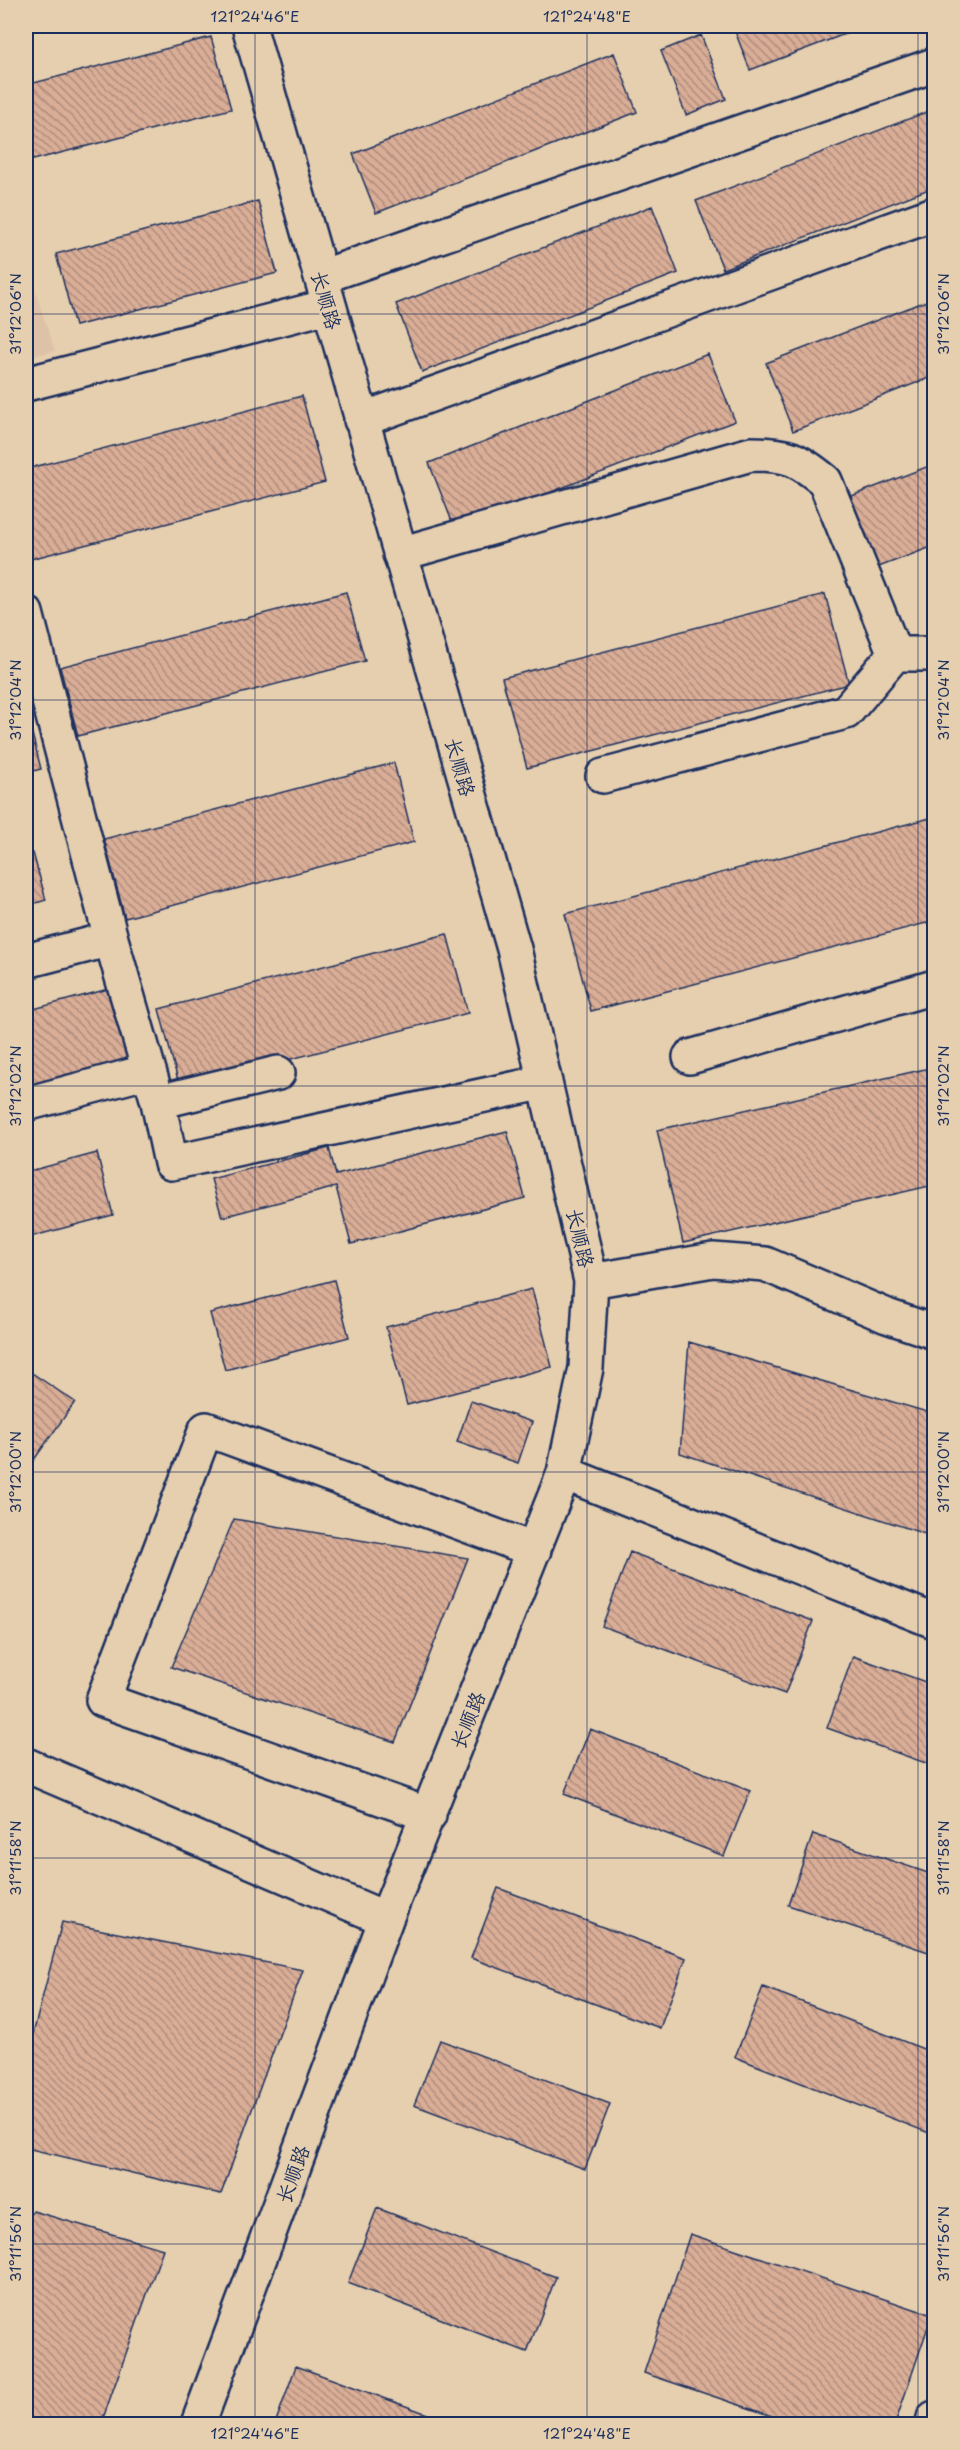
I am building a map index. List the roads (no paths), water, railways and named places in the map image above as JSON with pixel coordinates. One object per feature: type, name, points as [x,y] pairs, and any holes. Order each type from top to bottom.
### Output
[{"type":"street","name":"长顺路","points":[[198,2424],[386,1919],[564,1473],[586,1368],[591,1281],[514,949],[249,26]]},
{"type":"street","points":[[26,384],[325,292],[934,65]]},
{"type":"street","points":[[361,420],[934,214]]},
{"type":"street","points":[[400,554],[751,454],[774,454],[801,462],[825,481],[895,654]]},
{"type":"street","points":[[26,613],[111,939],[158,1102],[171,1163],[545,1082]]},
{"type":"street","points":[[603,776],[846,712],[895,654],[934,654]]},
{"type":"street","points":[[26,961],[111,939]]},
{"type":"street","points":[[690,1057],[934,987]]},
{"type":"street","points":[[26,1104],[149,1071]]},
{"type":"street","points":[[158,1102],[278,1073]]},
{"type":"street","points":[[591,1281],[712,1260],[765,1264],[887,1317],[934,1332]]},
{"type":"street","points":[[429,1815],[103,1700],[206,1429],[534,1550]]},
{"type":"street","points":[[564,1473],[934,1621]]},
{"type":"street","points":[[26,1765],[386,1919]]},
{"type":"street","points":[[933,2424],[934,2418]]}]
